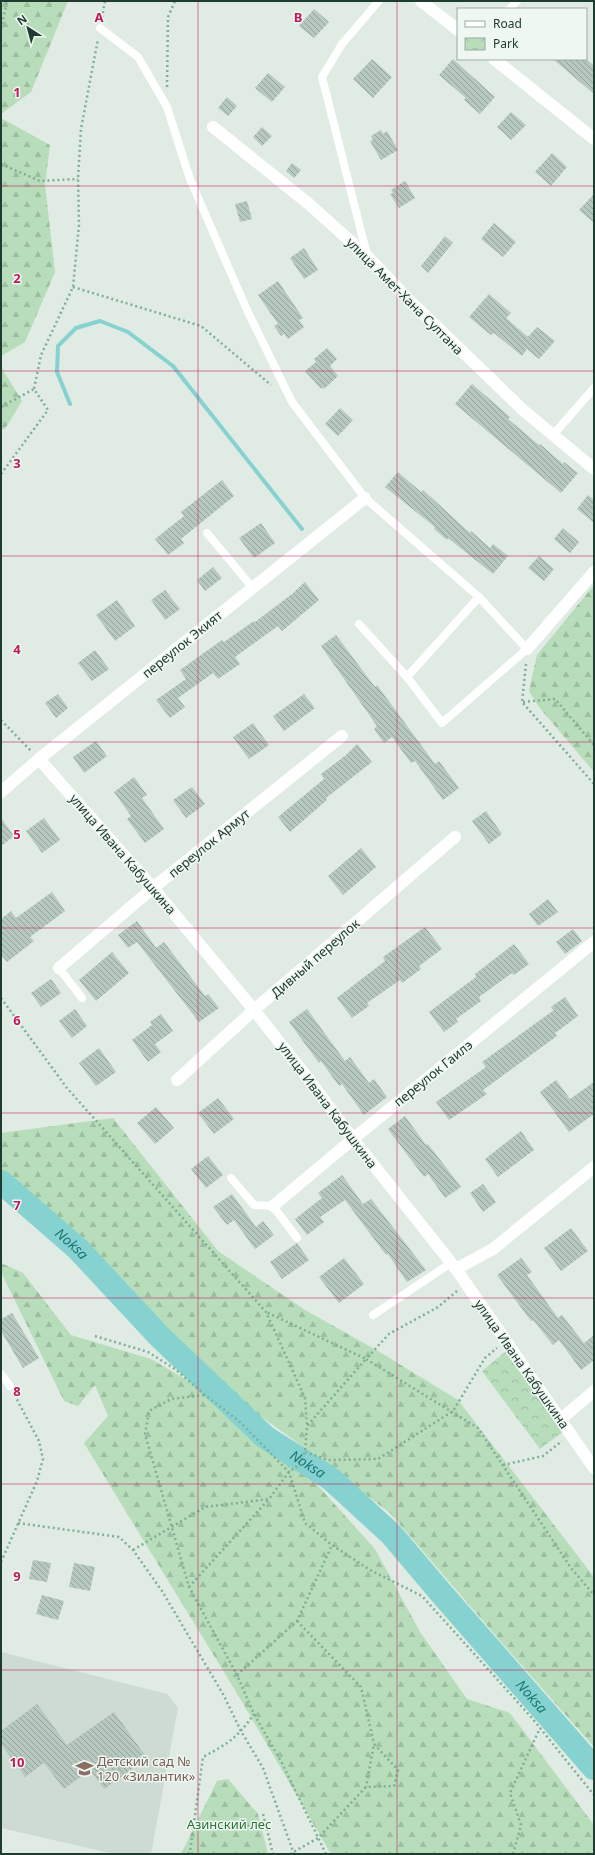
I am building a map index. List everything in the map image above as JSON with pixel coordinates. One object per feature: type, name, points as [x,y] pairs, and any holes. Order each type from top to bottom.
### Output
[{"type":"street","points":[[421,1],[457,29]]},
{"type":"street","points":[[495,60],[594,139]]},
{"type":"street","name":"улица Амет-Хана Султана","points":[[212,127],[309,204],[367,256],[444,334],[523,410],[594,469]]},
{"type":"street","name":"переулок Экият","points":[[1,792],[39,759],[365,498]]},
{"type":"street","points":[[528,650],[594,572]]},
{"type":"street","name":"переулок Армут","points":[[59,968],[153,888],[342,736]]},
{"type":"street","name":"улица Ивана Кабушкина","points":[[39,759],[153,888],[254,1010],[466,1283],[594,1468]]},
{"type":"street","name":"Дивный переулок","points":[[177,1080],[254,1010],[455,837]]},
{"type":"street","name":"переулок Гаилэ","points":[[273,1206],[594,942]]},
{"type":"street","points":[[453,1266],[493,1249],[594,1167]]},
{"type":"street","points":[[561,1419],[594,1392]]},
{"type":"lane","points":[[367,256],[322,77],[342,44],[379,1]]},
{"type":"lane","points":[[100,28],[138,57],[167,107],[190,179],[248,310],[292,402],[365,498],[479,596],[528,650],[442,723],[407,677],[359,624]]},
{"type":"lane","points":[[553,435],[594,388]]},
{"type":"lane","points":[[207,534],[252,587]]},
{"type":"lane","points":[[407,677],[479,596]]},
{"type":"lane","points":[[59,968],[82,998]]},
{"type":"lane","points":[[231,1178],[254,1205],[273,1206],[297,1238]]},
{"type":"lane","points":[[373,1315],[453,1266]]},
{"type":"lane","points":[[1,1374],[10,1386]]},
{"type":"path","points":[[1,29],[7,1]]},
{"type":"path","points":[[1,474],[48,410],[34,389],[41,355],[73,287],[79,224],[78,179],[80,129],[105,1]]},
{"type":"path","points":[[167,107],[168,17],[175,1]]},
{"type":"path","points":[[1,164],[40,181],[78,179]]},
{"type":"path","points":[[73,287],[201,326],[274,387]]},
{"type":"path","points":[[1,407],[34,389]]},
{"type":"path","points":[[528,650],[522,702],[594,784]]},
{"type":"path","points":[[522,702],[555,699],[594,745]]},
{"type":"path","points":[[1,720],[39,759]]},
{"type":"path","points":[[1,998],[67,1088],[266,1312],[305,1398],[307,1426],[305,1452],[296,1467],[288,1472],[269,1499],[189,1587]]},
{"type":"path","points":[[307,1426],[389,1334],[438,1307],[466,1283]]},
{"type":"path","points":[[266,1312],[366,1359],[453,1411],[478,1428],[571,1568],[594,1594]]},
{"type":"path","points":[[95,1336],[148,1352],[175,1369],[205,1395],[239,1421],[288,1472],[305,1523],[332,1545],[370,1570],[422,1596],[540,1728],[594,1795]]},
{"type":"path","points":[[305,1452],[328,1460],[378,1459],[453,1411],[485,1358],[506,1340]]},
{"type":"path","points":[[1,1562],[37,1481],[43,1459],[40,1441],[10,1386]]},
{"type":"path","points":[[205,1395],[171,1399],[149,1411],[145,1434],[189,1587],[237,1675],[254,1714],[282,1763],[326,1854]]},
{"type":"path","points":[[503,1466],[543,1456],[571,1433]]},
{"type":"path","points":[[133,1550],[205,1507],[269,1499]]},
{"type":"path","points":[[18,1523],[119,1537],[133,1550],[162,1591],[223,1694],[241,1731],[263,1768],[293,1853],[318,1838],[366,1787],[374,1744],[361,1687],[297,1621]]},
{"type":"path","points":[[237,1675],[297,1621],[332,1545]]},
{"type":"path","points":[[188,1854],[190,1852],[203,1757],[227,1744],[241,1731],[254,1714]]},
{"type":"path","points":[[513,1854],[521,1825],[510,1793],[540,1728]]},
{"type":"path","points":[[366,1787],[394,1786],[398,1770],[374,1744]]},
{"type":"path","points":[[263,1814],[273,1854]]},
{"type":"shaded area","name":"Детский сад № 120 «Зилантик»","points":[[1,1652],[167,1694],[178,1708],[151,1854],[114,1854],[1,1828]]},
{"type":"green space","points":[[1,1],[68,1],[31,92],[1,114]]},
{"type":"green space","points":[[1,118],[50,145],[45,185],[55,272],[25,342],[1,356]]},
{"type":"green space","points":[[1,367],[22,401],[5,429],[1,429]]},
{"type":"green space","points":[[594,585],[594,772],[539,707],[529,691],[537,655]]},
{"type":"green space","points":[[113,1118],[218,1251],[305,1310],[378,1351],[458,1400],[594,1577],[594,1747],[390,1513],[287,1435],[148,1336],[52,1239],[1,1193],[1,1133]]},
{"type":"green space","points":[[1,1263],[23,1273],[71,1335],[151,1359],[240,1411],[285,1449],[375,1549],[420,1632],[467,1699],[510,1713],[594,1825],[594,1854],[331,1854],[238,1695],[84,1443],[108,1416],[95,1385],[78,1406],[64,1401],[1,1272]]},
{"type":"green space","points":[[505,1352],[564,1431],[540,1449],[482,1371]]},
{"type":"green space","name":"Азинский лес","points":[[228,1779],[258,1814],[268,1854],[180,1854],[217,1781]]},
{"type":"building","points":[[314,9],[329,22],[314,38],[299,26]]},
{"type":"building","points":[[372,59],[392,77],[373,98],[353,79]]},
{"type":"building","points":[[453,59],[495,97],[480,114],[464,100],[466,98],[439,75]]},
{"type":"building","points":[[554,60],[587,60],[594,66],[594,94]]},
{"type":"building","points":[[268,73],[285,87],[272,102],[255,88]]},
{"type":"building","points":[[227,97],[237,106],[228,116],[218,108]]},
{"type":"building","points":[[511,112],[526,125],[511,140],[497,127]]},
{"type":"building","points":[[262,127],[272,136],[262,146],[253,137]]},
{"type":"building","points":[[381,130],[383,134],[387,131],[398,150],[381,160],[370,141],[373,140],[371,136]]},
{"type":"building","points":[[552,153],[567,167],[551,186],[535,172]]},
{"type":"building","points":[[292,163],[301,170],[294,178],[286,171]]},
{"type":"building","points":[[405,181],[415,198],[399,208],[390,194],[393,193],[391,190]]},
{"type":"building","points":[[594,194],[594,223],[579,210]]},
{"type":"building","points":[[247,201],[252,219],[240,222],[235,204]]},
{"type":"building","points":[[494,223],[516,242],[503,257],[481,239]]},
{"type":"building","points":[[445,236],[453,243],[428,273],[421,266]]},
{"type":"building","points":[[304,248],[318,270],[304,279],[290,258]]},
{"type":"building","points":[[278,281],[303,318],[299,320],[304,327],[288,339],[284,334],[281,336],[274,326],[278,324],[258,295]]},
{"type":"building","points":[[489,294],[511,313],[506,318],[528,337],[537,327],[555,341],[539,359],[527,349],[522,356],[494,333],[491,335],[469,317]]},
{"type":"building","points":[[327,348],[337,359],[330,366],[338,376],[324,389],[322,387],[321,389],[305,371],[316,362],[314,359]]},
{"type":"building","points":[[472,384],[510,417],[508,419],[563,464],[564,462],[578,473],[561,493],[455,404]]},
{"type":"building","points":[[340,408],[353,420],[338,436],[325,424]]},
{"type":"building","points":[[398,472],[421,492],[423,490],[470,533],[471,531],[490,548],[493,544],[508,556],[493,574],[448,538],[447,540],[434,529],[435,527],[385,487]]},
{"type":"building","points":[[222,480],[234,496],[181,539],[184,543],[168,555],[155,539],[184,516],[181,512]]},
{"type":"building","points":[[588,495],[594,500],[594,523],[577,509]]},
{"type":"building","points":[[261,523],[275,543],[254,558],[239,538]]},
{"type":"building","points":[[563,528],[579,542],[570,553],[554,539]]},
{"type":"building","points":[[539,556],[554,569],[544,581],[528,568]]},
{"type":"building","points":[[213,567],[222,578],[205,591],[197,580]]},
{"type":"building","points":[[305,582],[319,600],[282,631],[278,626],[235,657],[240,664],[218,679],[213,673],[178,698],[185,707],[170,718],[156,700],[186,679],[180,670],[222,640],[224,642],[254,621],[255,622],[292,594]]},
{"type":"building","points":[[165,590],[180,609],[165,620],[151,600]]},
{"type":"building","points":[[117,600],[135,626],[115,641],[96,615]]},
{"type":"building","points":[[336,635],[375,687],[377,685],[435,764],[439,761],[459,788],[443,800],[415,761],[411,763],[392,737],[384,743],[374,729],[377,726],[321,646]]},
{"type":"building","points":[[95,650],[109,669],[92,681],[78,663]]},
{"type":"building","points":[[58,694],[68,708],[56,718],[45,703]]},
{"type":"building","points":[[304,694],[315,708],[284,731],[273,716]]},
{"type":"building","points":[[253,723],[269,745],[249,759],[233,737]]},
{"type":"building","points":[[96,741],[107,756],[84,773],[73,757]]},
{"type":"building","points":[[357,744],[372,762],[326,798],[327,800],[290,832],[278,817],[324,779],[321,774],[346,755]]},
{"type":"building","points":[[134,777],[147,795],[142,798],[164,829],[145,843],[127,819],[131,816],[114,792]]},
{"type":"building","points":[[192,787],[205,804],[186,818],[173,800]]},
{"type":"building","points":[[486,811],[502,834],[489,844],[472,821]]},
{"type":"building","points":[[1,818],[14,836],[1,846]]},
{"type":"building","points":[[44,818],[60,840],[42,853],[26,831]]},
{"type":"building","points":[[361,848],[376,867],[343,895],[328,876]]},
{"type":"building","points":[[52,892],[65,911],[30,937],[34,941],[7,962],[1,955],[1,919],[11,911],[16,918]]},
{"type":"building","points":[[548,899],[558,912],[538,926],[529,914]]},
{"type":"building","points":[[137,921],[156,948],[164,942],[205,996],[208,994],[219,1008],[199,1022],[137,942],[128,948],[118,935]]},
{"type":"building","points":[[425,927],[442,949],[419,966],[421,969],[402,983],[400,980],[367,1003],[369,1006],[352,1018],[337,998],[385,961],[383,957]]},
{"type":"building","points":[[573,929],[582,941],[565,954],[556,942]]},
{"type":"building","points":[[514,944],[529,964],[514,975],[512,973],[479,997],[481,1001],[456,1019],[458,1022],[444,1032],[429,1012],[476,977],[475,974]]},
{"type":"building","points":[[112,952],[129,973],[96,1001],[79,980]]},
{"type":"building","points":[[51,979],[61,993],[41,1007],[31,993]]},
{"type":"building","points":[[565,997],[578,1016],[555,1033],[557,1036],[483,1090],[487,1094],[449,1120],[436,1102],[486,1067],[482,1062],[554,1010],[551,1007]]},
{"type":"building","points":[[75,1009],[87,1026],[72,1038],[59,1021]]},
{"type":"building","points":[[307,1009],[345,1061],[350,1057],[369,1083],[374,1079],[387,1097],[364,1115],[342,1084],[339,1086],[321,1061],[319,1063],[289,1022]]},
{"type":"building","points":[[161,1014],[173,1031],[155,1044],[161,1052],[148,1062],[132,1040],[152,1025],[150,1022]]},
{"type":"building","points":[[99,1048],[116,1072],[96,1086],[79,1063]]},
{"type":"building","points":[[556,1080],[570,1099],[594,1082],[594,1114],[569,1132],[540,1092]]},
{"type":"building","points":[[218,1098],[234,1119],[214,1134],[198,1113]]},
{"type":"building","points":[[156,1107],[174,1128],[155,1144],[137,1123]]},
{"type":"building","points":[[405,1116],[426,1145],[428,1144],[461,1187],[445,1198],[428,1174],[424,1177],[388,1129]]},
{"type":"building","points":[[521,1131],[534,1150],[498,1177],[485,1159]]},
{"type":"building","points":[[208,1156],[223,1175],[206,1188],[191,1169]]},
{"type":"building","points":[[342,1175],[363,1204],[371,1199],[426,1270],[407,1282],[388,1254],[386,1255],[345,1200],[320,1217],[324,1222],[307,1235],[295,1219],[322,1198],[318,1193]]},
{"type":"building","points":[[483,1184],[496,1202],[483,1212],[470,1193]]},
{"type":"building","points":[[232,1194],[256,1227],[263,1221],[274,1235],[255,1249],[234,1220],[227,1225],[213,1207]]},
{"type":"building","points":[[571,1228],[588,1251],[561,1271],[544,1248]]},
{"type":"building","points":[[297,1243],[309,1260],[282,1279],[270,1262]]},
{"type":"building","points":[[344,1258],[364,1284],[339,1303],[319,1277]]},
{"type":"building","points":[[521,1258],[532,1272],[527,1275],[558,1318],[562,1315],[584,1343],[594,1335],[594,1360],[581,1370],[559,1340],[553,1345],[533,1320],[531,1321],[497,1275]]},
{"type":"building","points":[[12,1313],[39,1358],[23,1368],[1,1331],[1,1319]]},
{"type":"building","points":[[33,1560],[51,1563],[47,1582],[29,1579]]},
{"type":"building","points":[[74,1563],[95,1567],[90,1591],[69,1587]]},
{"type":"building","points":[[42,1595],[64,1601],[58,1620],[36,1614]]},
{"type":"building","points":[[37,1704],[67,1745],[114,1712],[147,1758],[104,1789],[90,1770],[64,1789],[44,1763],[25,1777],[1,1744],[1,1731]]},
{"type":"waterway","points":[[70,404],[57,372],[58,346],[76,328],[100,321],[128,332],[173,366],[302,529]]},
{"type":"waterway","name":"Noksa","points":[[1,1182],[78,1249],[159,1336],[265,1437],[331,1479],[391,1534],[594,1768]]},
{"type":"place","name":"Детский сад № 120 «Зилантик»","points":[[84,1768]]}]
